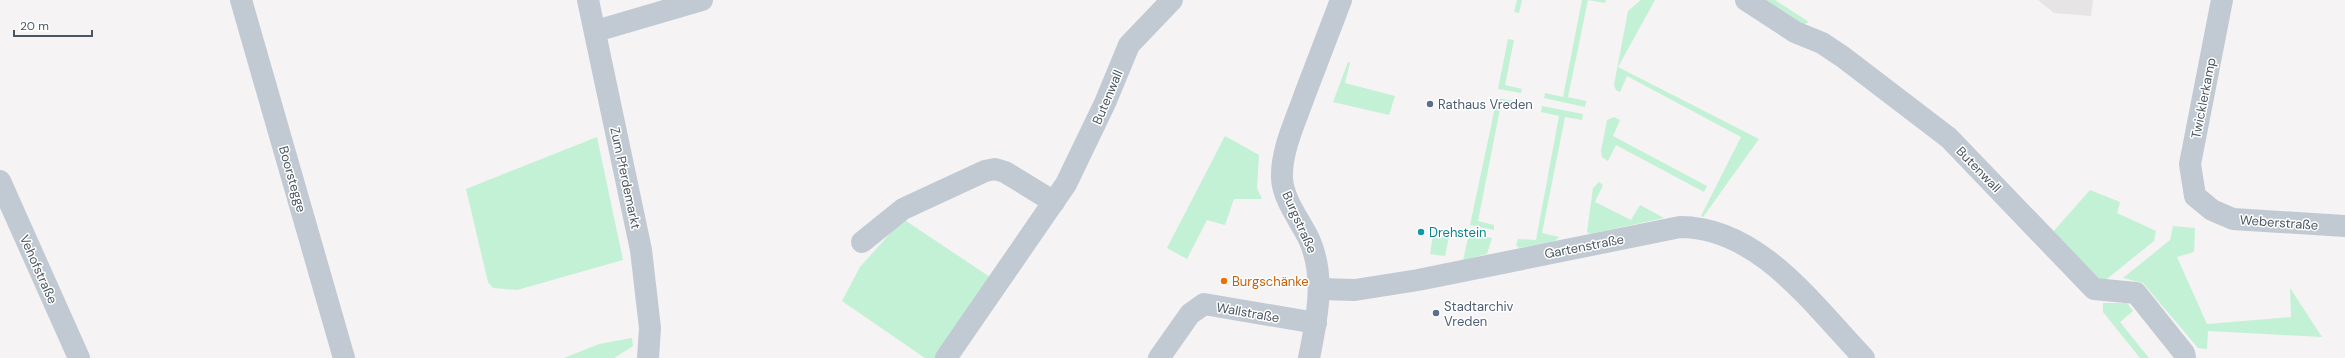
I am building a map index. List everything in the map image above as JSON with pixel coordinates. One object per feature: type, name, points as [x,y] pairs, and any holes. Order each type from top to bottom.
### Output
[{"type":"street","name":"Boorstegge","points":[[242,0],[344,358]]},
{"type":"street","name":"Zum Pferdemarkt","points":[[588,0],[596,31],[641,250],[650,328],[648,358]]},
{"type":"street","points":[[596,31],[702,0]]},
{"type":"street","name":"Butenwall","points":[[946,358],[1054,202],[1072,171],[1102,110],[1129,45],[1172,0]]},
{"type":"street","name":"Burgstraße","points":[[1309,358],[1316,323],[1319,289],[1316,256],[1286,195],[1282,179],[1283,161],[1298,114],[1341,0]]},
{"type":"street","name":"Butenwall","points":[[1746,0],[1795,32],[1822,43],[1844,57],[1949,138],[2094,289],[2136,293],[2184,353],[2185,358]]},
{"type":"street","name":"Twicklerkamp","points":[[2196,196],[2190,164],[2222,0]]},
{"type":"street","points":[[862,242],[903,209],[985,171],[996,169],[1005,172],[1054,202]]},
{"type":"street","name":"Vehofstraße","points":[[0,181],[79,358]]},
{"type":"street","name":"Weberstraße","points":[[2196,196],[2212,210],[2233,219],[2345,226]]},
{"type":"street","name":"Gartenstraße","points":[[1319,289],[1336,291],[1355,290],[1418,280],[1672,228],[1692,227],[1711,229],[1740,241],[1780,270],[1864,358]]},
{"type":"street","name":"Wallstraße","points":[[1159,358],[1190,314],[1204,304],[1316,323]]},
{"type":"shaded area","points":[[2038,0],[2093,0],[2091,16],[2054,13]]},
{"type":"green space","points":[[1517,0],[1522,0],[1519,13],[1514,12]]},
{"type":"green space","points":[[1582,0],[1588,0],[1568,97],[1586,101],[1585,107],[1544,98],[1545,93],[1563,97]]},
{"type":"green space","points":[[1588,0],[1606,0],[1605,3]]},
{"type":"green space","points":[[1641,0],[1655,0],[1618,67],[1759,139],[1703,217],[1701,216],[1741,137],[1627,76],[1620,92],[1616,90],[1614,85],[1628,11]]},
{"type":"green space","points":[[1766,0],[1775,0],[1809,22],[1799,27],[1768,8]]},
{"type":"green space","points":[[1508,39],[1514,40],[1505,85],[1522,89],[1521,93],[1498,89]]},
{"type":"green space","points":[[1348,62],[1350,63],[1345,83],[1395,96],[1389,115],[1333,102]]},
{"type":"green space","points":[[1497,98],[1519,102],[1518,107],[1501,104],[1478,221],[1494,225],[1494,230],[1470,225]]},
{"type":"green space","points":[[1542,106],[1583,114],[1582,120],[1565,117],[1542,233],[1559,237],[1555,241],[1519,248],[1516,245],[1518,239],[1536,240],[1559,116],[1541,112]]},
{"type":"green space","points":[[1614,117],[1620,120],[1613,136],[1707,186],[1704,192],[1616,145],[1608,161],[1602,157],[1601,151],[1607,120]]},
{"type":"green space","points":[[1225,136],[1259,155],[1257,188],[1262,199],[1234,199],[1225,225],[1207,220],[1187,259],[1167,248]]},
{"type":"green space","points":[[597,137],[623,260],[517,290],[493,288],[488,282],[466,189]]},
{"type":"green space","points":[[1599,182],[1603,185],[1595,202],[1631,220],[1640,205],[1664,218],[1590,234],[1587,232],[1593,188]]},
{"type":"green space","points":[[2090,190],[2120,202],[2117,213],[2156,231],[2154,241],[2103,282],[2052,233]]},
{"type":"green space","points":[[903,219],[990,277],[936,358],[925,358],[842,301],[860,267]]},
{"type":"green space","points":[[2173,226],[2195,228],[2194,252],[2177,257],[2207,324],[2291,317],[2290,288],[2322,337],[2208,331],[2207,349],[2198,348],[2143,283],[2123,278],[2170,240]]},
{"type":"green space","points":[[1434,229],[1450,232],[1445,256],[1430,254]]},
{"type":"green space","points":[[1469,234],[1492,238],[1487,254],[1463,260]]},
{"type":"green space","points":[[2103,303],[2127,303],[2133,311],[2120,322],[2149,358],[2140,358],[2103,312]]},
{"type":"green space","points":[[632,338],[633,346],[614,358],[564,358],[599,344]]},
{"type":"place","name":"Rathaus Vreden","points":[[1430,104]]},
{"type":"place","name":"Drehstein","points":[[1421,232]]},
{"type":"place","name":"Burgschänke","points":[[1224,281]]},
{"type":"place","name":"Stadtarchiv Vreden","points":[[1436,313]]}]
